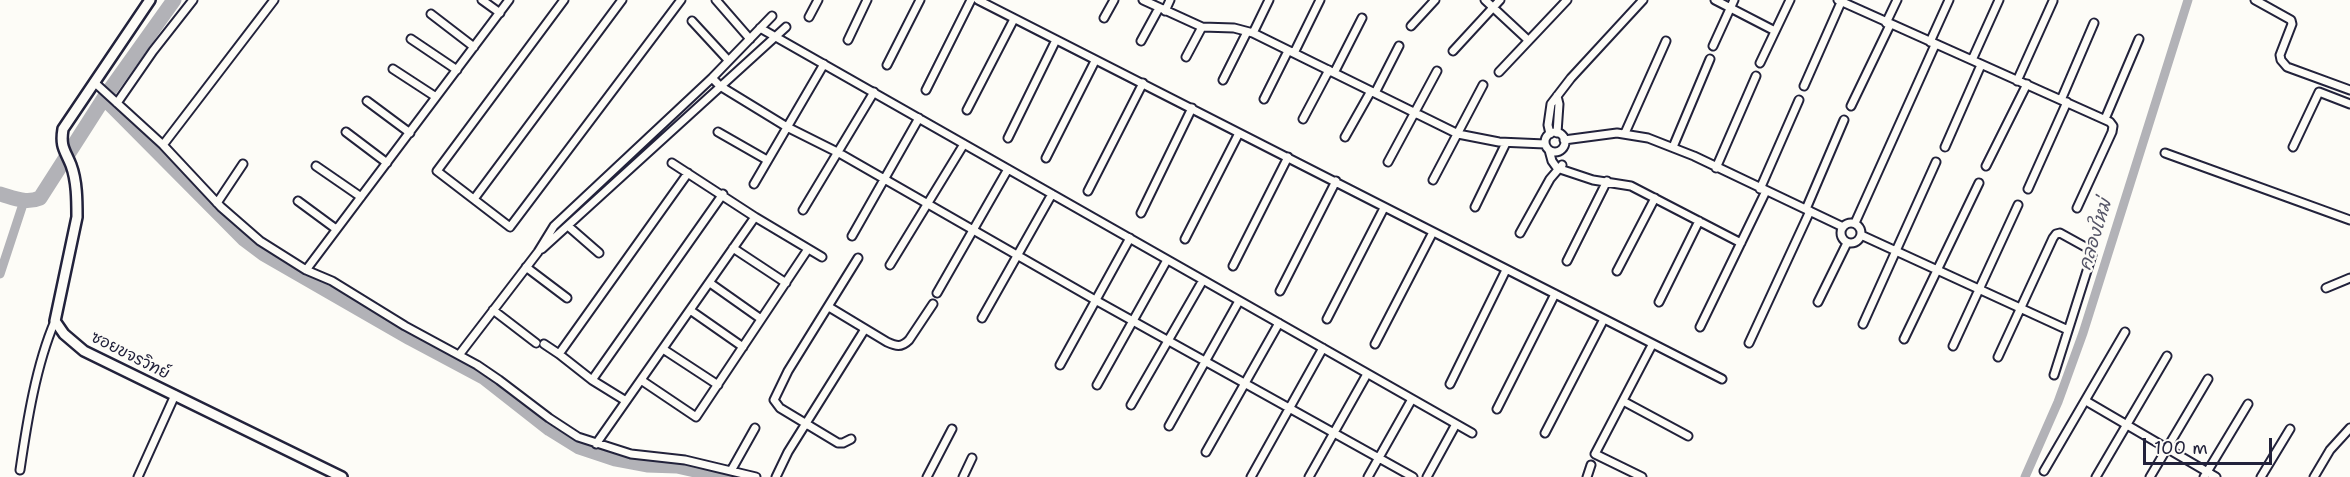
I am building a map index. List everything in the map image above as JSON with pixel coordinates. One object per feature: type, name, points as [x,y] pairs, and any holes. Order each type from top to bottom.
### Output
[{"type":"street","points":[[20,470],[29,409],[45,343],[55,321],[76,217],[77,200],[71,166],[63,151],[63,129],[97,85],[150,0]]},
{"type":"street","points":[[117,103],[153,51],[193,0]]},
{"type":"street","points":[[163,146],[274,0]]},
{"type":"street","points":[[482,0],[500,13]]},
{"type":"street","points":[[306,270],[509,0]]},
{"type":"street","points":[[564,0],[436,171],[510,227],[681,0]]},
{"type":"street","points":[[474,199],[622,0]]},
{"type":"street","points":[[716,0],[750,39]]},
{"type":"street","points":[[809,16],[818,0]]},
{"type":"street","points":[[848,40],[867,0]]},
{"type":"street","points":[[887,65],[921,0]]},
{"type":"street","points":[[926,90],[971,0]]},
{"type":"street","points":[[978,0],[1722,379]]},
{"type":"street","points":[[1104,18],[1113,0]]},
{"type":"street","points":[[1143,0],[1202,27],[1234,28],[1250,32],[1458,134],[1506,143],[1547,147],[1558,152]]},
{"type":"street","points":[[1142,40],[1170,0]]},
{"type":"street","points":[[1223,80],[1269,0]]},
{"type":"street","points":[[1264,99],[1320,0]]},
{"type":"street","points":[[1411,26],[1435,0]]},
{"type":"street","points":[[1485,0],[1528,40]]},
{"type":"street","points":[[1453,51],[1500,0]]},
{"type":"street","points":[[1499,72],[1567,0]]},
{"type":"street","points":[[1643,0],[1570,78],[1557,96],[1549,110],[1554,133],[1564,140],[1626,133],[1648,138],[1673,147],[1843,227]]},
{"type":"street","points":[[1715,0],[1775,31]]},
{"type":"street","points":[[1713,46],[1734,0]]},
{"type":"street","points":[[1760,63],[1790,0]]},
{"type":"street","points":[[1851,106],[1897,0]]},
{"type":"street","points":[[1855,224],[1933,43],[1949,0]]},
{"type":"street","points":[[1972,60],[1999,0]]},
{"type":"street","points":[[2255,0],[2291,20],[2292,24],[2280,55],[2288,68],[2350,90]]},
{"type":"street","points":[[1804,86],[1840,1],[2064,101],[2104,119],[2113,126],[2076,208]]},
{"type":"street","points":[[2017,81],[2053,1]]},
{"type":"street","points":[[431,14],[474,47]]},
{"type":"street","points":[[459,356],[538,252],[554,226],[712,78],[772,16]]},
{"type":"street","points":[[1303,119],[1362,18]]},
{"type":"street","points":[[968,110],[1014,19]]},
{"type":"street","points":[[692,21],[728,60]]},
{"type":"street","points":[[2028,189],[2094,23]]},
{"type":"street","points":[[538,252],[786,27]]},
{"type":"street","points":[[1186,57],[1202,27]]},
{"type":"street","points":[[760,28],[1472,433]]},
{"type":"street","points":[[411,39],[457,70]]},
{"type":"street","points":[[2104,119],[2139,39]]},
{"type":"street","points":[[1008,138],[1056,40]]},
{"type":"street","points":[[1626,133],[1666,41]]},
{"type":"street","points":[[1345,137],[1399,45]]},
{"type":"street","points":[[1673,147],[1710,59]]},
{"type":"street","points":[[1046,158],[1095,61]]},
{"type":"street","points":[[754,184],[824,64]]},
{"type":"street","points":[[1945,147],[1982,65]]},
{"type":"street","points":[[393,69],[436,98]]},
{"type":"street","points":[[1388,162],[1437,71]]},
{"type":"street","points":[[1716,168],[1756,76]]},
{"type":"street","points":[[712,78],[720,86],[787,128],[839,153],[1132,321],[1413,477]]},
{"type":"street","points":[[1088,190],[1143,83]]},
{"type":"street","points":[[1986,166],[2026,84]]},
{"type":"street","points":[[97,85],[163,146],[217,203],[260,241],[306,270],[332,281],[499,380],[578,437],[631,454],[685,460],[756,477]]},
{"type":"street","points":[[1433,180],[1483,86]]},
{"type":"street","points":[[803,210],[874,92]]},
{"type":"street","points":[[2293,147],[2319,92],[2350,104]]},
{"type":"street","points":[[1700,327],[1741,243],[1799,100]]},
{"type":"street","points":[[367,101],[410,133]]},
{"type":"street","points":[[1141,213],[1192,108]]},
{"type":"street","points":[[852,236],[919,118]]},
{"type":"street","points":[[1749,343],[1808,210],[1844,120]]},
{"type":"street","points":[[346,132],[387,163]]},
{"type":"street","points":[[718,132],[767,160]]},
{"type":"street","points":[[1185,239],[1239,133]]},
{"type":"street","points":[[1554,133],[1545,140],[1547,147],[1552,161],[1566,172],[1593,180],[1626,184],[1741,243]]},
{"type":"street","points":[[1558,152],[1563,147],[1564,140]]},
{"type":"street","points":[[1475,207],[1506,143]]},
{"type":"street","points":[[890,266],[964,144]]},
{"type":"street","points":[[1520,233],[1560,167],[1558,152]]},
{"type":"street","points":[[2165,153],[2350,220]]},
{"type":"street","points":[[1233,266],[1288,157]]},
{"type":"street","points":[[1863,324],[1936,162]]},
{"type":"street","points":[[672,163],[822,257]]},
{"type":"street","points":[[217,203],[243,165]]},
{"type":"street","points":[[316,166],[361,197]]},
{"type":"street","points":[[937,293],[1008,168]]},
{"type":"street","points":[[559,354],[688,173]]},
{"type":"street","points":[[1280,291],[1336,182]]},
{"type":"street","points":[[1567,261],[1607,182]]},
{"type":"street","points":[[1904,339],[1979,183]]},
{"type":"street","points":[[592,380],[723,194]]},
{"type":"street","points":[[982,318],[1052,194]]},
{"type":"street","points":[[1617,271],[1655,198]]},
{"type":"street","points":[[298,201],[336,229]]},
{"type":"street","points":[[1953,346],[2018,205]]},
{"type":"street","points":[[1327,319],[1384,208]]},
{"type":"street","points":[[596,444],[755,217]]},
{"type":"street","points":[[1659,302],[1699,220]]},
{"type":"street","points":[[1848,223],[1855,224],[1860,228],[1861,235],[1854,243],[1847,243],[1841,236],[1843,227],[1848,223]]},
{"type":"street","points":[[568,226],[599,253]]},
{"type":"street","points":[[1376,344],[1433,232]]},
{"type":"street","points":[[1998,357],[2053,238],[2056,234],[2060,234],[2092,251],[2091,261],[2054,375]]},
{"type":"street","points":[[1861,235],[2068,330]]},
{"type":"street","points":[[1060,365],[1130,238]]},
{"type":"street","points":[[1818,302],[1847,243]]},
{"type":"street","points":[[733,248],[786,283]]},
{"type":"street","points":[[641,381],[696,417],[808,249]]},
{"type":"street","points":[[851,439],[843,443],[838,442],[780,408],[774,399],[788,371],[858,258]]},
{"type":"street","points":[[1097,385],[1167,260]]},
{"type":"street","points":[[526,267],[567,298]]},
{"type":"street","points":[[1450,384],[1506,270]]},
{"type":"street","points":[[2326,288],[2350,278]]},
{"type":"street","points":[[1131,405],[1203,280]]},
{"type":"street","points":[[710,283],[761,319]]},
{"type":"street","points":[[1497,409],[1555,294]]},
{"type":"street","points":[[1169,426],[1239,301]]},
{"type":"street","points":[[829,307],[886,342],[897,346],[905,344],[933,304]]},
{"type":"street","points":[[493,310],[559,354],[592,380],[626,401]]},
{"type":"street","points":[[690,310],[743,347]]},
{"type":"street","points":[[1545,433],[1604,319]]},
{"type":"street","name":"ซอยขจรวิทย์","points":[[55,321],[64,334],[84,351],[342,477]]},
{"type":"street","points":[[1206,452],[1279,323]]},
{"type":"street","points":[[776,477],[865,329]]},
{"type":"street","points":[[2044,471],[2125,332]]},
{"type":"street","points":[[1642,477],[1595,454],[1652,345]]},
{"type":"street","points":[[1251,477],[1323,348]]},
{"type":"street","points":[[663,349],[718,385]]},
{"type":"street","points":[[2096,477],[2167,356]]},
{"type":"street","points":[[1309,477],[1367,374]]},
{"type":"street","points":[[2150,477],[2208,379]]},
{"type":"street","points":[[138,477],[175,395]]},
{"type":"street","points":[[1368,477],[1412,399]]},
{"type":"street","points":[[1623,401],[1688,436]]},
{"type":"street","points":[[2086,401],[2167,448],[2206,475],[2216,477]]},
{"type":"street","points":[[2206,475],[2248,404]]},
{"type":"street","points":[[1427,477],[1456,424]]},
{"type":"street","points":[[732,470],[755,428]]},
{"type":"street","points":[[2314,477],[2330,450],[2350,428]]},
{"type":"street","points":[[927,477],[952,429]]},
{"type":"street","points":[[2261,477],[2290,429]]},
{"type":"street","points":[[963,477],[972,458]]},
{"type":"street","points":[[1587,477],[1591,465]]},
{"type":"waterway","points":[[0,194],[15,199],[40,198],[104,98],[174,0]]},
{"type":"waterway","name":"คลองใหม่","points":[[2025,477],[2058,402],[2083,333],[2188,0]]},
{"type":"waterway","points":[[104,98],[244,239],[264,254],[410,338],[485,378],[550,429],[579,447],[615,459],[647,465],[677,466],[727,477]]},
{"type":"waterway","points":[[0,274],[24,201]]}]
